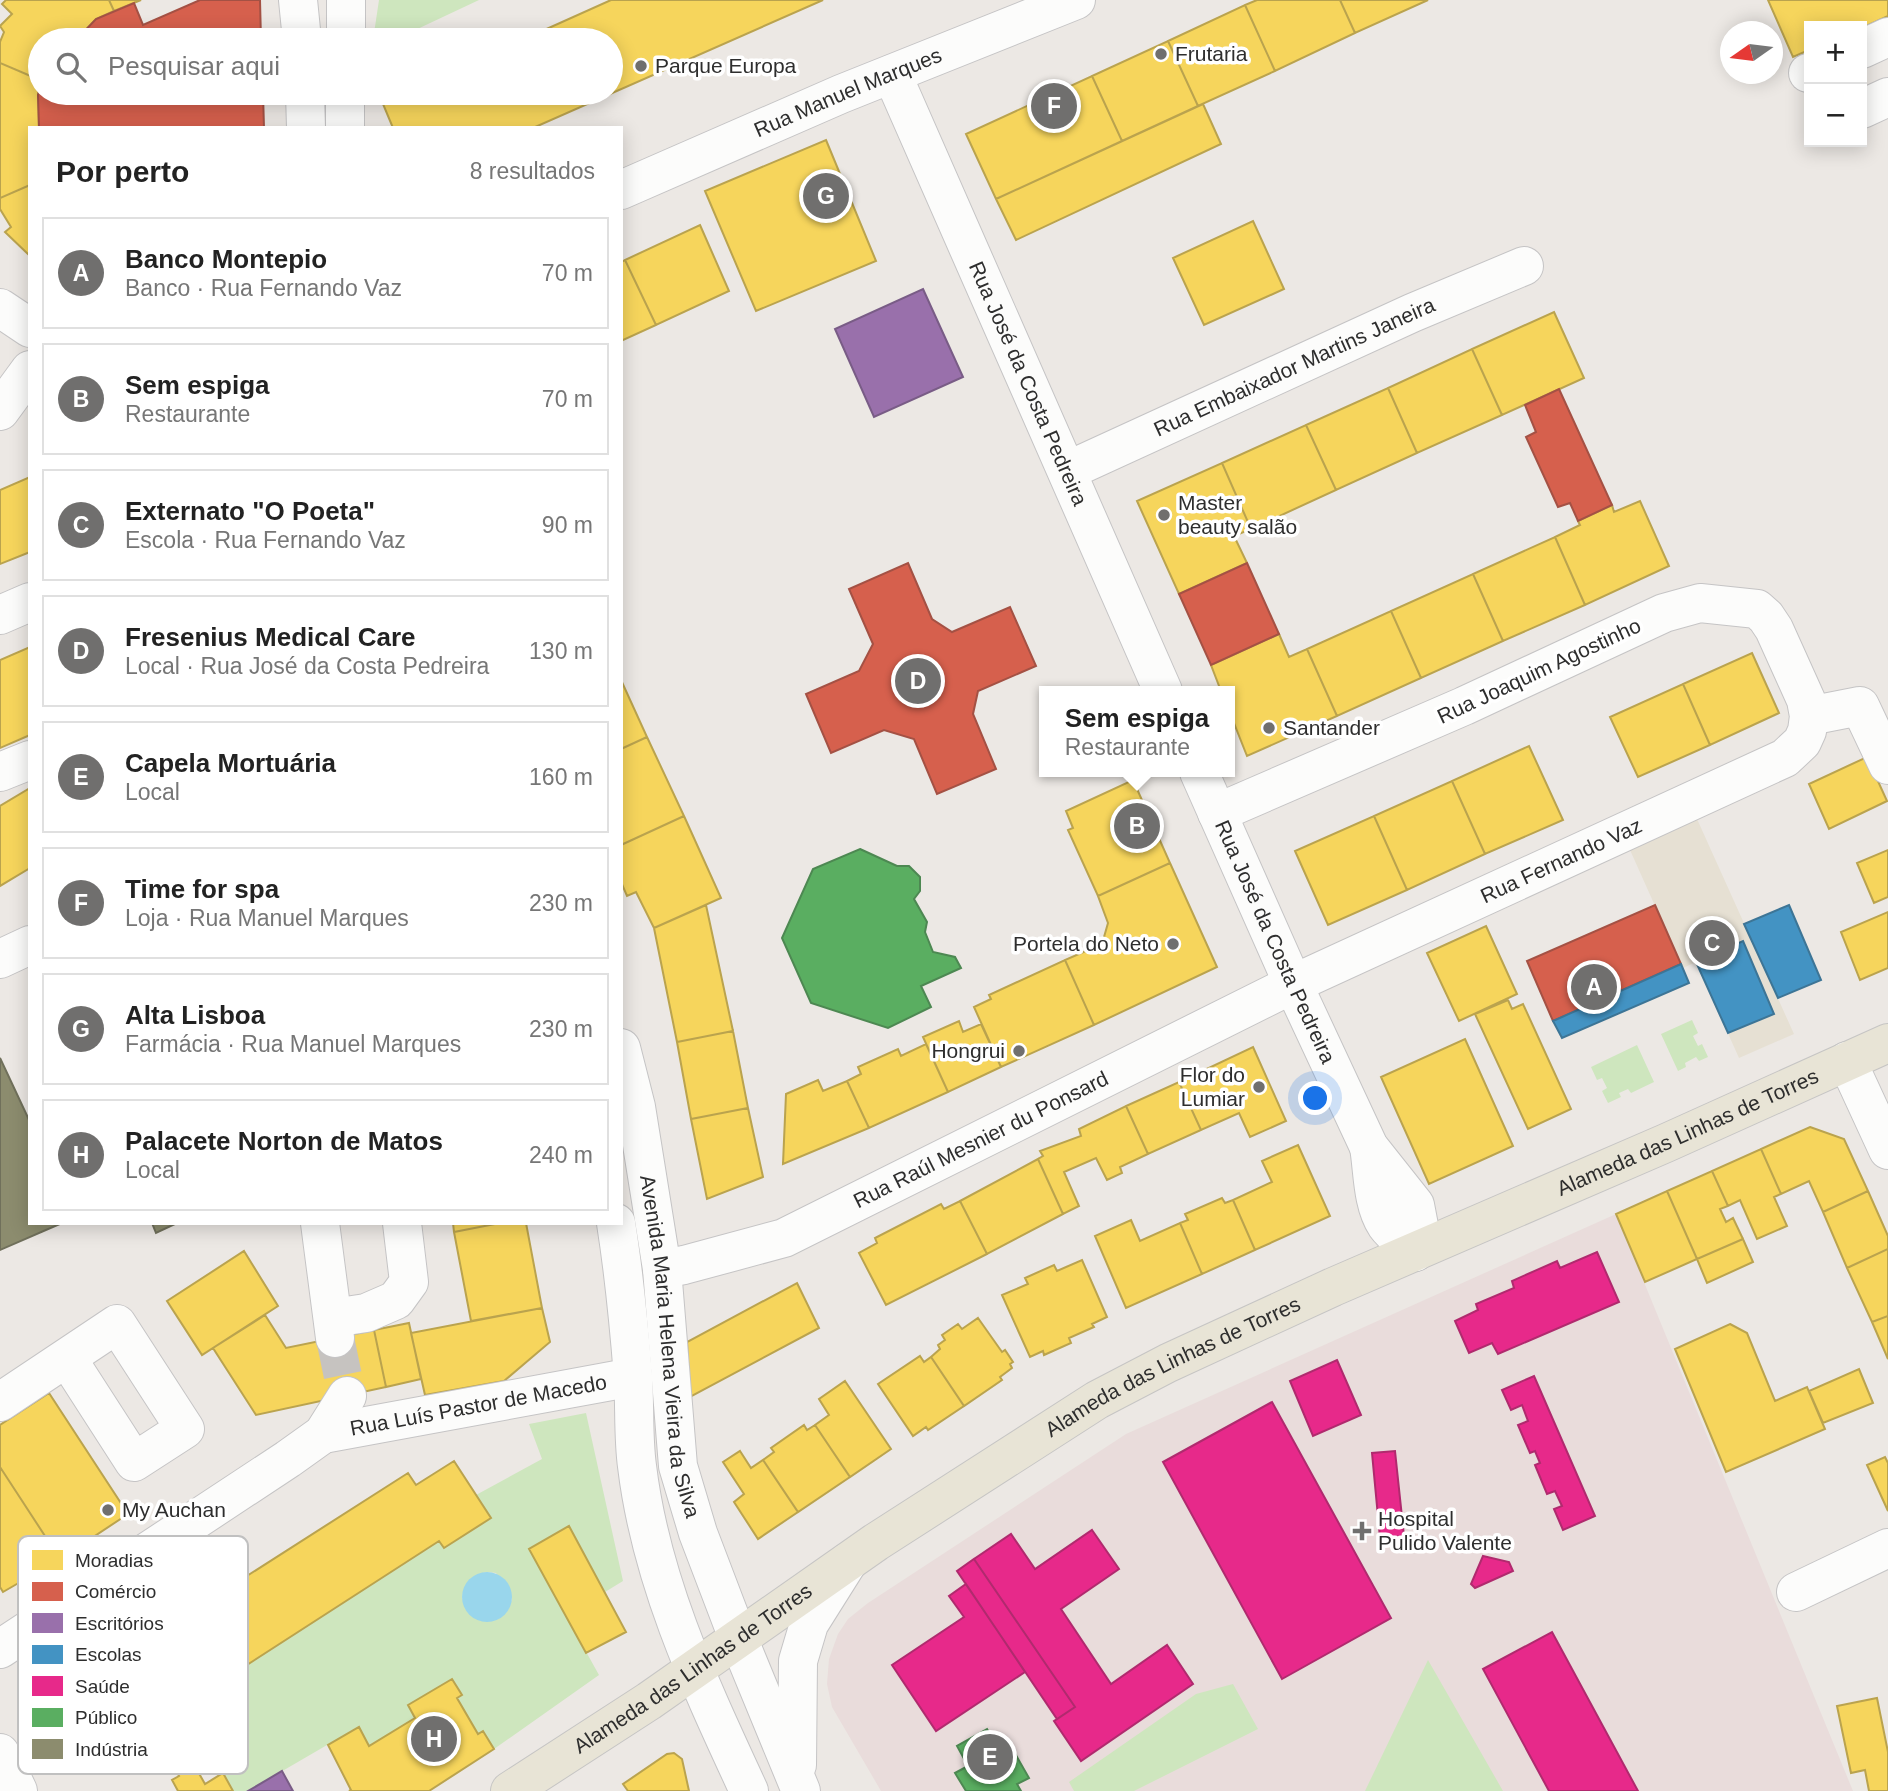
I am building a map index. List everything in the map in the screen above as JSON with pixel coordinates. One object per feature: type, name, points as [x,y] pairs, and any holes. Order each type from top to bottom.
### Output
[{"type":"main road","name":"Alameda das Linhas de Torres","points":[[510,1791],[695,1669],[848,1562],[1097,1400],[1203,1346],[1888,1043]]},
{"type":"street","points":[[298,0],[301,28]]},
{"type":"street","points":[[346,0],[346,28]]},
{"type":"street","name":"Rua Manuel Marques","points":[[623,189],[841,94],[1076,0]]},
{"type":"street","points":[[1867,47],[1888,37]]},
{"type":"street","name":"Rua José da Costa Pedreira","points":[[892,74],[1161,686]]},
{"type":"street","points":[[1867,107],[1888,97]]},
{"type":"street","points":[[305,105],[306,126]]},
{"type":"street","points":[[345,105],[345,126]]},
{"type":"street","name":"Rua Embaixador Martins Janeira","points":[[1067,471],[1412,313],[1524,266]]},
{"type":"street","points":[[0,308],[28,327]]},
{"type":"street","points":[[0,411],[28,373]]},
{"type":"street","points":[[0,615],[28,603]]},
{"type":"street","name":"Rua Joaquim Agostinho","points":[[1217,813],[1464,706],[1664,613],[1700,603],[1757,609],[1766,617],[1774,629],[1805,700],[1808,716]]},
{"type":"street","points":[[1808,716],[1860,706],[1888,765]]},
{"type":"street","name":"Rua Fernando Vaz","points":[[1293,984],[1784,758],[1802,742],[1807,732],[1808,716]]},
{"type":"street","points":[[0,772],[28,761]]},
{"type":"street","name":"Rua José da Costa Pedreira","points":[[1201,777],[1369,1147],[1415,1205],[1419,1226],[1415,1252]]},
{"type":"street","points":[[0,959],[28,946]]},
{"type":"street","name":"Rua Raúl Mesnier du Ponsard","points":[[662,1269],[784,1238],[1293,984]]},
{"type":"street","name":"Avenida Maria Helena Vieira da Silva","points":[[623,1056],[636,1107],[662,1269],[678,1466],[698,1533],[799,1784]]},
{"type":"street","points":[[1847,1061],[1888,1150]]},
{"type":"street","points":[[320,1225],[334,1328],[396,1300],[409,1282],[402,1225]]},
{"type":"street","name":"Avenida Maria Helena Vieira da Silva","points":[[617,1225],[633,1377],[636,1466],[651,1545],[668,1603],[749,1791]]},
{"type":"street","points":[[0,1402],[67,1358]]},
{"type":"street","name":"Rua Luís Pastor de Macedo","points":[[323,1434],[633,1377]]},
{"type":"street","name":"Rua Luís Pastor de Macedo","points":[[171,1536],[323,1434],[347,1396]]},
{"type":"street","points":[[1796,1592],[1888,1548]]},
{"type":"street","points":[[799,1784],[798,1661],[809,1624],[848,1562]]},
{"type":"street","name":"Rua Luís Pastor de Macedo","points":[[0,1648],[18,1636]]},
{"type":"street","points":[[0,1753],[19,1791]]},
{"type":"shaded area","points":[[1697,819],[1794,1034],[1739,1058],[1696,962],[1683,968],[1630,850]]},
{"type":"shaded area","name":"Hospital Pulido Valente","points":[[1616,1214],[1853,1791],[881,1791],[832,1707],[827,1684],[829,1659],[838,1634],[848,1619],[868,1603],[1126,1434]]},
{"type":"green space","points":[[379,0],[479,0],[420,28],[375,28]]},
{"type":"green space","points":[[1692,1020],[1698,1033],[1693,1036],[1698,1046],[1702,1044],[1708,1057],[1699,1061],[1696,1057],[1678,1071],[1661,1034]]},
{"type":"green space","points":[[1637,1045],[1654,1082],[1631,1093],[1628,1089],[1619,1093],[1621,1097],[1608,1103],[1602,1091],[1607,1088],[1602,1078],[1597,1080],[1591,1067]]},
{"type":"green space","points":[[586,1413],[623,1581],[605,1592],[569,1527],[529,1549],[599,1675],[494,1749],[483,1731],[478,1734],[457,1698],[462,1695],[452,1679],[408,1705],[415,1718],[369,1746],[358,1727],[248,1791],[233,1791],[224,1774],[248,1774],[248,1664],[439,1541],[476,1495],[542,1459],[529,1424]],"holes":[[[488,1572],[496,1573],[512,1599],[503,1615],[487,1621],[475,1618],[462,1598],[470,1580]]]},
{"type":"green space","points":[[1428,1660],[1503,1791],[1365,1791]]},
{"type":"green space","points":[[1233,1684],[1258,1729],[1134,1791],[1074,1791],[1069,1782],[1196,1694]]},
{"type":"water","points":[[487,1572],[504,1580],[512,1597],[504,1614],[487,1622],[470,1614],[462,1597],[470,1580]]},
{"type":"building: Moradias","points":[[6,0],[109,0],[114,11],[96,19],[87,28],[28,28],[28,75],[0,63],[0,42],[4,32],[0,26],[12,14],[2,4]]},
{"type":"building: Moradias","points":[[109,0],[141,0],[114,11]]},
{"type":"building: Moradias","name":"Parque Europa","points":[[611,0],[823,0],[623,88],[623,28],[549,28]]},
{"type":"building: Moradias","points":[[1257,0],[1340,0],[1355,33],[1275,71],[1245,5]]},
{"type":"building: Moradias","points":[[1340,0],[1428,0],[1355,33]]},
{"type":"building: Moradias","points":[[1768,0],[1888,0],[1888,16],[1867,26],[1867,21],[1804,21],[1804,52],[1793,57],[1783,34],[1783,21],[1777,21]]},
{"type":"building: Moradias","points":[[1245,5],[1275,71],[1198,106],[1168,41]]},
{"type":"building: Moradias","points":[[1168,41],[1198,106],[1122,141],[1092,76]]},
{"type":"building: Moradias","points":[[0,63],[28,75],[28,105],[38,105],[39,126],[28,126],[28,186],[0,198]]},
{"type":"building: Moradias","points":[[1092,76],[1122,141],[996,199],[966,134]]},
{"type":"building: Moradias","points":[[1203,104],[1221,144],[1016,240],[996,199]]},
{"type":"building: Moradias","name":"Parque Europa","points":[[383,105],[585,105],[538,126],[392,126]]},
{"type":"building: Moradias","points":[[826,140],[876,261],[756,311],[705,191]]},
{"type":"building: Moradias","points":[[28,186],[28,254],[5,232],[11,227],[0,209],[0,198]]},
{"type":"building: Moradias","points":[[1253,221],[1284,289],[1204,325],[1173,258]]},
{"type":"building: Moradias","points":[[700,225],[729,291],[656,325],[625,260]]},
{"type":"building: Moradias","points":[[625,260],[656,325],[623,340]]},
{"type":"building: Moradias","points":[[1554,312],[1584,378],[1502,415],[1472,349]]},
{"type":"building: Moradias","points":[[1472,349],[1502,415],[1417,453],[1388,388]]},
{"type":"building: Moradias","points":[[1388,388],[1417,453],[1336,490],[1306,425]]},
{"type":"building: Moradias","points":[[1306,425],[1336,490],[1251,529],[1222,463]]},
{"type":"building: Moradias","points":[[1222,463],[1251,529],[1234,536],[1247,563],[1179,594],[1137,501]]},
{"type":"building: Moradias","points":[[28,478],[28,553],[0,564],[0,490]]},
{"type":"building: Moradias","points":[[1640,501],[1669,566],[1585,605],[1555,537],[1580,525],[1578,521],[1612,505],[1614,512]]},
{"type":"building: Moradias","points":[[1555,537],[1585,605],[1503,641],[1473,574]]},
{"type":"building: Moradias","points":[[1473,574],[1503,641],[1421,678],[1391,611]]},
{"type":"building: Moradias","points":[[1391,611],[1421,678],[1337,716],[1307,649]]},
{"type":"building: Moradias","points":[[1279,634],[1289,657],[1307,649],[1337,716],[1247,756],[1235,726],[1235,686],[1219,686],[1211,665]]},
{"type":"building: Moradias","points":[[28,648],[28,736],[0,748],[0,660]]},
{"type":"building: Moradias","points":[[1752,653],[1779,713],[1710,745],[1683,684]]},
{"type":"building: Moradias","points":[[623,684],[647,737],[623,748]]},
{"type":"building: Moradias","points":[[1683,684],[1710,745],[1638,777],[1610,717]]},
{"type":"building: Moradias","points":[[647,737],[684,816],[623,844],[623,748]]},
{"type":"building: Moradias","points":[[1529,746],[1563,820],[1485,854],[1452,781]]},
{"type":"building: Moradias","points":[[1867,757],[1887,801],[1829,829],[1809,784]]},
{"type":"building: Moradias","points":[[1133,780],[1170,863],[1098,896],[1068,830],[1073,828],[1066,811]]},
{"type":"building: Moradias","points":[[1452,781],[1485,854],[1407,890],[1374,816]]},
{"type":"building: Moradias","points":[[28,789],[28,869],[0,886],[0,806]]},
{"type":"building: Moradias","points":[[684,816],[721,898],[654,928],[636,892],[627,896],[623,887],[623,844]]},
{"type":"building: Moradias","points":[[1374,816],[1407,890],[1328,925],[1295,851]]},
{"type":"building: Moradias","points":[[1888,850],[1888,897],[1874,903],[1857,863]]},
{"type":"building: Moradias","points":[[1170,863],[1217,967],[1094,1025],[1065,960],[1102,944],[1108,923],[1098,896]]},
{"type":"building: Moradias","points":[[706,905],[733,1031],[677,1042],[654,928]]},
{"type":"building: Moradias","points":[[1888,912],[1888,968],[1860,980],[1841,932]]},
{"type":"building: Moradias","points":[[1486,926],[1517,994],[1459,1021],[1427,953]]},
{"type":"building: Moradias","points":[[1065,960],[1094,1025],[1001,1067],[974,1007],[991,999],[989,995]]},
{"type":"building: Moradias","points":[[1508,1000],[1512,1009],[1523,1004],[1571,1109],[1528,1129],[1475,1014]]},
{"type":"building: Moradias","points":[[959,1021],[963,1032],[981,1024],[1001,1067],[948,1092],[923,1037]]},
{"type":"building: Moradias","points":[[733,1031],[748,1108],[691,1119],[677,1042]]},
{"type":"building: Moradias","points":[[1465,1039],[1513,1146],[1429,1184],[1381,1077]]},
{"type":"building: Moradias","points":[[926,1044],[948,1092],[869,1128],[847,1081],[861,1074],[858,1067],[898,1049],[901,1056]]},
{"type":"building: Moradias","points":[[1253,1047],[1286,1121],[1250,1137],[1239,1113],[1201,1130],[1179,1082]]},
{"type":"building: Moradias","points":[[818,1080],[823,1091],[847,1081],[869,1128],[783,1164],[786,1094]]},
{"type":"building: Moradias","points":[[1179,1082],[1201,1130],[1148,1154],[1126,1106]]},
{"type":"building: Moradias","points":[[1126,1106],[1148,1154],[1120,1167],[1122,1173],[1107,1180],[1096,1158],[1064,1172],[1079,1206],[1063,1214],[1038,1159],[1043,1156],[1040,1151],[1081,1136],[1079,1129]]},
{"type":"building: Moradias","points":[[748,1108],[763,1177],[707,1199],[691,1119]]},
{"type":"building: Moradias","points":[[1810,1127],[1844,1139],[1868,1191],[1823,1212],[1809,1181],[1781,1194],[1761,1149]]},
{"type":"building: Moradias","points":[[1298,1145],[1330,1216],[1255,1250],[1233,1200],[1272,1182],[1262,1161]]},
{"type":"building: Moradias","points":[[1761,1149],[1781,1194],[1774,1197],[1787,1226],[1757,1239],[1740,1200],[1728,1206],[1712,1171]]},
{"type":"building: Moradias","points":[[1038,1159],[1063,1214],[987,1254],[960,1201]]},
{"type":"building: Moradias","points":[[1712,1171],[1728,1206],[1720,1209],[1726,1222],[1733,1218],[1743,1239],[1697,1259],[1667,1191]]},
{"type":"building: Moradias","points":[[1667,1191],[1697,1259],[1645,1282],[1616,1214]]},
{"type":"building: Moradias","points":[[1868,1191],[1888,1236],[1888,1249],[1847,1268],[1823,1212]]},
{"type":"building: Moradias","points":[[1222,1198],[1225,1203],[1233,1200],[1255,1250],[1202,1274],[1180,1223],[1188,1220],[1185,1214]]},
{"type":"building: Moradias","points":[[960,1201],[987,1254],[886,1305],[859,1253],[877,1243],[875,1238],[941,1204],[944,1209]]},
{"type":"building: Moradias","points":[[1131,1220],[1140,1241],[1180,1223],[1202,1274],[1126,1308],[1095,1236]]},
{"type":"building: Moradias","points":[[453,1225],[490,1225],[454,1232]]},
{"type":"building: Moradias","points":[[490,1225],[526,1225],[542,1308],[471,1321],[454,1232]]},
{"type":"building: Moradias","points":[[1743,1239],[1753,1262],[1707,1283],[1697,1259]]},
{"type":"building: Moradias","points":[[1888,1249],[1888,1316],[1872,1322],[1847,1268]]},
{"type":"building: Moradias","points":[[244,1251],[278,1306],[202,1355],[167,1301]]},
{"type":"building: Moradias","points":[[1082,1260],[1107,1317],[1092,1324],[1094,1327],[1069,1338],[1071,1343],[1044,1355],[1043,1351],[1030,1357],[1002,1295],[1028,1284],[1025,1278],[1054,1265],[1057,1271]]},
{"type":"building: Moradias","points":[[797,1283],[819,1328],[690,1397],[687,1342]]},
{"type":"building: Moradias","points":[[542,1308],[550,1342],[504,1381],[425,1395],[411,1333]]},
{"type":"building: Moradias","points":[[265,1315],[286,1348],[374,1330],[386,1387],[256,1415],[213,1348]]},
{"type":"building: Moradias","points":[[1888,1316],[1888,1359],[1872,1322]]},
{"type":"building: Moradias","points":[[978,1318],[1002,1352],[1005,1350],[1013,1362],[1010,1364],[1012,1368],[1000,1377],[1002,1380],[964,1406],[931,1357],[940,1349],[938,1345],[945,1340],[942,1335],[958,1324],[962,1329]]},
{"type":"building: Moradias","points":[[409,1323],[421,1379],[386,1387],[374,1330]]},
{"type":"building: Moradias","points":[[1730,1324],[1747,1333],[1775,1401],[1807,1387],[1825,1429],[1726,1472],[1675,1349]]},
{"type":"building: Moradias","points":[[920,1356],[924,1362],[931,1357],[964,1406],[928,1430],[926,1427],[913,1436],[878,1384]]},
{"type":"building: Moradias","points":[[1859,1369],[1873,1403],[1823,1423],[1809,1391]]},
{"type":"building: Moradias","points":[[845,1381],[891,1449],[850,1477],[815,1425],[829,1415],[819,1399]]},
{"type":"building: Moradias","points":[[49,1393],[128,1514],[95,1536],[45,1536],[0,1467],[0,1425]]},
{"type":"building: Moradias","points":[[804,1425],[807,1430],[815,1425],[850,1477],[798,1512],[763,1460],[774,1452],[771,1448]]},
{"type":"building: Moradias","points":[[740,1451],[751,1468],[763,1460],[798,1512],[758,1539],[734,1502],[744,1494],[723,1462]]},
{"type":"building: Moradias","points":[[1885,1457],[1888,1463],[1888,1511],[1867,1465]]},
{"type":"building: Moradias","points":[[454,1461],[491,1518],[444,1548],[439,1541],[248,1664],[248,1575],[408,1473],[416,1485]]},
{"type":"building: Moradias","points":[[0,1467],[45,1536],[18,1536],[18,1583],[3,1592],[0,1587]]},
{"type":"building: Moradias","points":[[569,1526],[626,1632],[586,1653],[529,1549]]},
{"type":"building: Moradias","points":[[452,1679],[462,1695],[457,1698],[478,1734],[483,1731],[494,1749],[429,1791],[349,1791],[351,1790],[328,1745],[359,1727],[369,1746],[415,1718],[408,1705]]},
{"type":"building: Moradias","points":[[1877,1698],[1888,1752],[1888,1791],[1869,1791],[1865,1770],[1851,1773],[1837,1706]]},
{"type":"building: Moradias","points":[[674,1753],[682,1759],[689,1791],[628,1791],[623,1784],[667,1754]]},
{"type":"building: Moradias","points":[[178,1774],[199,1774],[205,1784],[224,1774],[233,1791],[178,1791],[172,1780],[179,1776]]},
{"type":"building: Comércio","points":[[200,0],[260,0],[261,28],[87,28],[96,19],[134,3],[143,25]]},
{"type":"building: Comércio","points":[[38,105],[263,105],[264,126],[39,126]]},
{"type":"building: Comércio","points":[[1559,389],[1612,505],[1578,521],[1570,503],[1558,507],[1526,437],[1536,432],[1525,405]]},
{"type":"building: Comércio","points":[[908,563],[932,619],[952,632],[1010,607],[1036,666],[978,691],[973,714],[996,769],[937,794],[914,739],[884,730],[831,753],[806,694],[859,671],[873,644],[849,589]]},
{"type":"building: Comércio","points":[[1247,563],[1279,634],[1211,665],[1179,594]]},
{"type":"building: Comércio","points":[[1655,905],[1681,964],[1553,1021],[1527,961]]},
{"type":"building: Escritórios","points":[[923,289],[963,377],[874,417],[835,329]]},
{"type":"building: Escritórios","points":[[282,1771],[293,1791],[248,1791]]},
{"type":"building: Escolas","points":[[1789,905],[1821,980],[1778,998],[1744,924]]},
{"type":"building: Escolas","points":[[1743,941],[1774,1014],[1728,1033],[1696,962]]},
{"type":"building: Escolas","points":[[1681,964],[1689,983],[1562,1038],[1553,1021]]},
{"type":"building: Saúde","points":[[1597,1252],[1619,1302],[1498,1354],[1492,1343],[1469,1353],[1455,1321],[1478,1310],[1476,1304],[1514,1288],[1512,1281],[1557,1261],[1560,1268]]},
{"type":"building: Saúde","points":[[1337,1360],[1361,1415],[1313,1436],[1290,1381]]},
{"type":"building: Saúde","points":[[1534,1376],[1595,1516],[1563,1530],[1554,1509],[1562,1506],[1555,1491],[1547,1494],[1535,1465],[1540,1463],[1535,1451],[1530,1453],[1518,1425],[1528,1421],[1522,1405],[1511,1410],[1502,1390]]},
{"type":"building: Saúde","points":[[1272,1402],[1391,1618],[1282,1679],[1163,1462]]},
{"type":"building: Saúde","points":[[1395,1451],[1404,1536],[1380,1538],[1372,1453]]},
{"type":"building: Saúde","points":[[1092,1530],[1119,1569],[1061,1609],[1111,1684],[1167,1645],[1193,1684],[1081,1761],[1054,1721],[1075,1707],[974,1559],[1011,1534],[1035,1569]]},
{"type":"building: Saúde","points":[[1483,1556],[1509,1562],[1513,1571],[1475,1588],[1471,1584]]},
{"type":"building: Saúde","points":[[974,1559],[1075,1707],[1057,1719],[957,1571]]},
{"type":"building: Saúde","points":[[966,1584],[1025,1672],[936,1731],[892,1665],[964,1617],[949,1596]]},
{"type":"building: Saúde","points":[[1552,1632],[1638,1791],[1549,1791],[1483,1669]]},
{"type":"building: Público","points":[[860,849],[897,866],[909,866],[920,877],[920,891],[914,899],[927,922],[925,932],[933,952],[955,957],[961,968],[921,986],[931,1007],[888,1028],[811,1003],[782,938],[813,869]]},
{"type":"building: Público","points":[[987,1729],[998,1749],[1009,1743],[1029,1778],[1017,1784],[1021,1791],[966,1791],[955,1773],[968,1766],[957,1746]]},
{"type":"building: Indústria","points":[[0,1058],[28,1118],[28,1225],[57,1225],[0,1250]]},
{"type":"building: Indústria","points":[[153,1225],[173,1225],[156,1233]]},
{"type":"tunnel","points":[[335,1338],[347,1396]]},
{"type":"place","name":"Frutaria","points":[[1161,54]]},
{"type":"place","name":"Parque Europa","points":[[641,66]]},
{"type":"place","name":"Time for spa","points":[[1054,106]]},
{"type":"place","name":"Alta Lisboa","points":[[826,196]]},
{"type":"place","name":"Master beauty salão","points":[[1164,515]]},
{"type":"place","name":"Fresenius Medical Care","points":[[918,681]]},
{"type":"place","name":"Santander","points":[[1269,728]]},
{"type":"place","name":"Sem espiga","points":[[1137,826]]},
{"type":"place","name":"Externato \"O Poeta\"","points":[[1712,943]]},
{"type":"place","name":"Portela do Neto","points":[[1173,944]]},
{"type":"place","name":"Banco Montepio","points":[[1594,987]]},
{"type":"place","name":"Hongrui","points":[[1019,1051]]},
{"type":"place","name":"Flor do Lumiar","points":[[1259,1087]]},
{"type":"place","name":"My Auchan","points":[[108,1510]]},
{"type":"place","name":"Hospital Pulido Valente","points":[[1362,1531]]},
{"type":"place","name":"Palacete Norton de Matos","points":[[434,1739]]},
{"type":"place","name":"Capela Mortuária","points":[[990,1757]]}]
